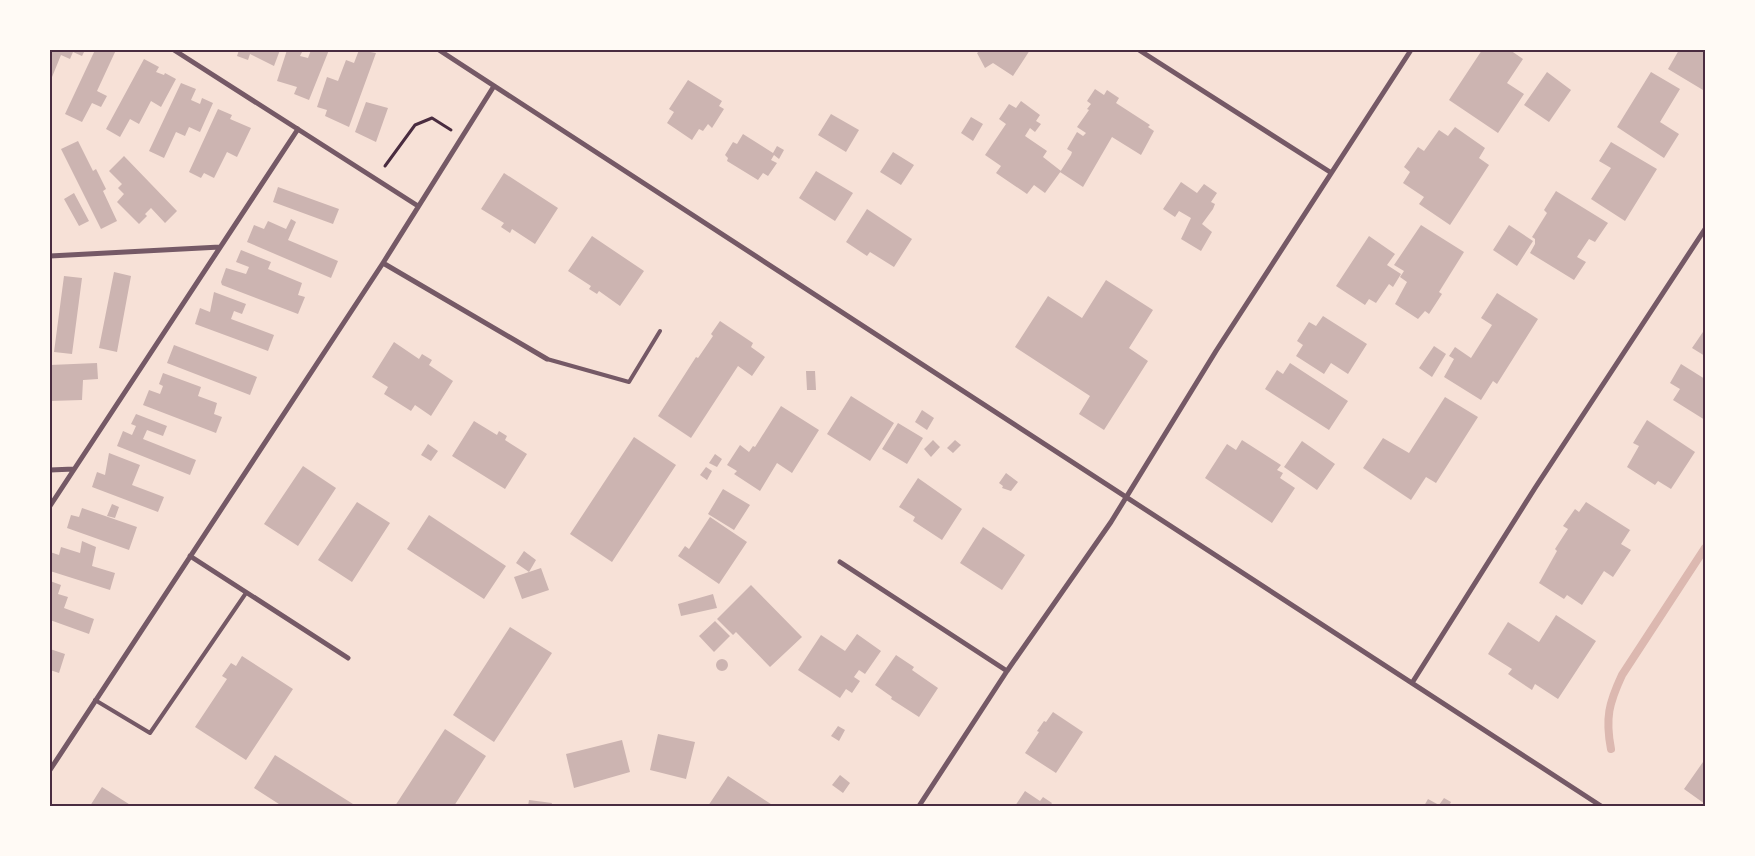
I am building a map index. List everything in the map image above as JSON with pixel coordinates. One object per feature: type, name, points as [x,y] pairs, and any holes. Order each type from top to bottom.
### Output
[{"type":"street","points":[[174,50],[418,206]]},
{"type":"street","points":[[439,50],[1601,806]]},
{"type":"street","points":[[1139,50],[1330,172]]},
{"type":"street","points":[[919,806],[1007,670],[1111,522],[1125,496],[1330,172],[1410,50]]},
{"type":"street","points":[[50,770],[383,263],[494,86]]},
{"type":"street","points":[[50,506],[298,129]]},
{"type":"street","points":[[1412,683],[1535,488],[1705,229]]},
{"type":"street","points":[[50,256],[220,246]]},
{"type":"street","points":[[383,263],[547,358]]},
{"type":"street","points":[[50,470],[74,469]]},
{"type":"street","points":[[190,556],[348,658]]},
{"type":"street","points":[[840,562],[1007,670]]},
{"type":"lane","points":[[547,358],[629,382],[660,330]]},
{"type":"lane","points":[[96,700],[150,733],[246,593]]},
{"type":"path","points":[[376,178],[415,125],[432,118],[462,136]]},
{"type":"building","points":[[50,50],[85,50],[82,56],[73,52],[70,59],[61,55],[50,82]]},
{"type":"building","points":[[95,50],[116,50],[97,91],[107,96],[101,107],[92,103],[82,122],[65,114]]},
{"type":"building","points":[[239,50],[280,50],[274,66],[250,54],[248,60],[237,56]]},
{"type":"building","points":[[287,50],[303,50],[300,56],[308,58],[311,50],[329,50],[309,100],[294,94],[297,87],[277,81]]},
{"type":"building","points":[[359,50],[376,53],[349,127],[325,116],[327,110],[317,107],[327,77],[338,81],[346,60],[354,63]]},
{"type":"building","points":[[981,50],[1030,50],[1013,76],[993,63],[985,68],[977,53]]},
{"type":"building","points":[[1482,50],[1510,50],[1523,59],[1507,83],[1524,94],[1498,133],[1449,100]]},
{"type":"building","points":[[1679,50],[1705,50],[1703,90],[1668,69]]},
{"type":"building","points":[[144,59],[159,67],[156,72],[164,75],[165,73],[176,79],[161,107],[151,101],[139,124],[130,119],[120,137],[106,129]]},
{"type":"building","points":[[1547,72],[1571,90],[1549,122],[1524,105]]},
{"type":"building","points":[[1651,72],[1680,89],[1660,122],[1679,134],[1664,158],[1617,127]]},
{"type":"building","points":[[688,80],[722,101],[719,106],[724,109],[712,128],[708,124],[703,131],[699,129],[692,140],[667,123],[674,112],[669,109]]},
{"type":"building","points":[[181,83],[196,89],[191,100],[200,104],[202,98],[213,103],[200,132],[189,127],[185,136],[176,132],[164,158],[149,151]]},
{"type":"building","points":[[1095,89],[1104,95],[1107,90],[1119,98],[1116,103],[1150,125],[1148,127],[1154,131],[1141,155],[1112,137],[1083,187],[1060,172],[1071,155],[1072,152],[1067,149],[1077,132],[1083,136],[1086,133],[1077,127],[1089,110],[1087,109],[1091,104],[1087,101]]},
{"type":"building","points":[[1021,101],[1040,115],[1036,121],[1041,124],[1035,132],[1030,128],[1025,136],[1047,151],[1043,157],[1061,171],[1045,193],[1034,185],[1027,194],[996,173],[1001,166],[985,155],[1006,124],[999,119],[1009,104],[1016,108]]},
{"type":"building","points":[[366,102],[388,108],[376,142],[355,132]]},
{"type":"building","points":[[218,109],[232,115],[230,119],[251,128],[237,157],[227,152],[214,178],[204,173],[201,178],[189,172]]},
{"type":"building","points":[[831,114],[859,130],[846,152],[818,135]]},
{"type":"building","points":[[971,117],[983,124],[973,141],[961,133]]},
{"type":"building","points":[[1455,127],[1485,148],[1479,158],[1489,165],[1450,225],[1419,204],[1424,197],[1403,183],[1410,172],[1404,167],[1418,147],[1424,151],[1439,130],[1448,136]]},
{"type":"building","points":[[743,134],[773,153],[777,146],[784,150],[779,159],[774,155],[771,160],[777,163],[768,176],[763,173],[758,180],[727,161],[728,158],[725,155],[733,142],[737,144]]},
{"type":"building","points":[[78,141],[93,171],[96,169],[106,189],[103,191],[117,221],[101,229],[61,149]]},
{"type":"building","points":[[1611,142],[1657,169],[1625,221],[1591,199],[1611,168],[1599,161]]},
{"type":"building","points":[[893,152],[914,165],[901,185],[880,172]]},
{"type":"building","points":[[124,156],[177,211],[165,223],[151,208],[145,214],[147,216],[139,224],[117,202],[124,194],[118,188],[122,184],[109,171]]},
{"type":"building","points":[[816,171],[853,193],[835,221],[799,198]]},
{"type":"building","points":[[504,173],[558,208],[535,244],[512,229],[510,233],[501,227],[504,223],[481,209]]},
{"type":"building","points":[[1181,182],[1197,193],[1204,184],[1217,193],[1211,202],[1215,204],[1213,209],[1202,224],[1212,232],[1201,251],[1181,239],[1191,218],[1179,211],[1175,217],[1163,209]]},
{"type":"building","points":[[278,187],[339,209],[333,224],[273,202]]},
{"type":"building","points":[[1556,191],[1608,223],[1595,242],[1589,239],[1577,257],[1586,262],[1574,280],[1530,253],[1535,244],[1535,239],[1532,237],[1547,213],[1544,210]]},
{"type":"building","points":[[74,193],[89,221],[79,226],[64,199]]},
{"type":"building","points":[[867,209],[912,239],[894,267],[870,252],[867,256],[846,242]]},
{"type":"building","points":[[291,219],[296,222],[288,240],[338,261],[331,278],[247,242],[254,225],[264,229],[268,221],[286,229]]},
{"type":"building","points":[[1421,225],[1464,252],[1439,292],[1442,294],[1429,314],[1425,311],[1418,319],[1395,304],[1407,282],[1400,277],[1404,271],[1394,265]]},
{"type":"building","points":[[1509,225],[1533,241],[1517,266],[1493,250]]},
{"type":"building","points":[[592,236],[644,271],[620,306],[599,291],[597,294],[589,289],[591,286],[568,271]]},
{"type":"building","points":[[1369,236],[1395,254],[1387,265],[1401,274],[1393,287],[1389,284],[1376,303],[1369,299],[1365,305],[1336,286]]},
{"type":"building","points":[[241,250],[271,262],[268,269],[302,283],[298,295],[305,297],[298,314],[222,285],[221,282],[226,268],[246,274],[249,267],[236,262]]},
{"type":"building","points":[[114,272],[131,276],[117,352],[99,348]]},
{"type":"building","points":[[64,276],[82,278],[72,354],[54,352]]},
{"type":"building","points":[[1106,280],[1153,310],[1129,348],[1148,361],[1104,430],[1079,414],[1090,396],[1015,347],[1048,296],[1082,318]]},
{"type":"building","points":[[214,292],[246,304],[242,314],[234,311],[231,319],[274,335],[268,351],[195,324],[200,308],[210,312]]},
{"type":"building","points":[[1497,293],[1538,319],[1497,384],[1493,381],[1481,400],[1444,377],[1454,359],[1449,356],[1455,347],[1471,358],[1492,325],[1481,318]]},
{"type":"building","points":[[1323,316],[1367,344],[1348,374],[1331,363],[1324,374],[1296,356],[1303,345],[1297,341],[1309,322],[1316,326]]},
{"type":"building","points":[[720,321],[753,343],[751,347],[765,357],[752,376],[738,366],[691,438],[658,416],[696,357],[698,358],[713,336],[711,334]]},
{"type":"building","points":[[1705,329],[1705,356],[1692,348]]},
{"type":"building","points":[[394,342],[419,359],[422,354],[432,360],[429,365],[453,381],[431,416],[415,405],[411,411],[384,394],[388,387],[372,377]]},
{"type":"building","points":[[174,345],[257,377],[250,395],[167,363]]},
{"type":"building","points":[[1434,346],[1446,354],[1432,377],[1419,368]]},
{"type":"building","points":[[97,363],[98,379],[83,380],[82,400],[50,401],[50,365]]},
{"type":"building","points":[[1290,363],[1348,401],[1329,430],[1265,389],[1277,370],[1283,374]]},
{"type":"building","points":[[1681,364],[1705,379],[1705,420],[1673,400],[1680,389],[1670,383]]},
{"type":"building","points":[[806,371],[815,371],[816,390],[807,390]]},
{"type":"building","points":[[163,373],[201,387],[198,396],[217,403],[214,414],[222,417],[216,433],[143,405],[149,390],[160,394],[163,386],[159,384]]},
{"type":"building","points":[[851,396],[894,423],[870,461],[827,434]]},
{"type":"building","points":[[1445,397],[1478,417],[1436,483],[1426,477],[1411,500],[1363,468],[1383,438],[1409,453]]},
{"type":"building","points":[[781,406],[819,430],[792,473],[777,463],[760,491],[734,474],[737,471],[727,465],[740,445],[749,452],[753,446],[755,447]]},
{"type":"building","points":[[922,410],[934,418],[927,430],[915,422]]},
{"type":"building","points":[[136,414],[167,426],[163,436],[147,430],[143,439],[196,460],[190,475],[117,446],[123,431],[132,435],[136,426],[131,424]]},
{"type":"building","points":[[1647,420],[1695,452],[1671,489],[1658,481],[1655,485],[1627,467],[1639,446],[1633,443]]},
{"type":"building","points":[[474,421],[497,435],[499,431],[507,436],[505,440],[527,454],[505,489],[452,456]]},
{"type":"building","points":[[898,423],[923,438],[907,464],[882,449]]},
{"type":"building","points":[[634,437],[676,465],[612,562],[570,534]]},
{"type":"building","points":[[933,440],[940,447],[931,457],[924,449]]},
{"type":"building","points":[[955,440],[961,445],[953,453],[947,448]]},
{"type":"building","points":[[1242,440],[1281,465],[1277,470],[1283,473],[1280,478],[1295,488],[1272,523],[1205,478],[1227,444],[1236,450]]},
{"type":"building","points":[[1302,441],[1335,464],[1317,490],[1284,467]]},
{"type":"building","points":[[428,444],[438,451],[431,461],[421,455]]},
{"type":"building","points":[[109,453],[140,465],[132,485],[164,497],[158,512],[92,487],[97,472],[105,475]]},
{"type":"building","points":[[715,454],[722,459],[717,467],[709,463]]},
{"type":"building","points":[[303,466],[336,488],[298,546],[264,524]]},
{"type":"building","points":[[706,467],[712,471],[707,480],[700,475]]},
{"type":"building","points":[[1006,473],[1018,482],[1011,491],[1002,488],[1003,486],[999,483]]},
{"type":"building","points":[[918,478],[962,509],[942,540],[913,521],[915,517],[899,507]]},
{"type":"building","points":[[723,489],[750,505],[734,530],[708,514]]},
{"type":"building","points":[[357,502],[390,523],[352,582],[318,560]]},
{"type":"building","points":[[1586,502],[1630,530],[1621,544],[1631,550],[1613,577],[1604,571],[1582,605],[1567,595],[1564,599],[1539,583],[1557,551],[1555,549],[1568,529],[1563,526],[1575,509],[1579,512]]},
{"type":"building","points":[[112,504],[119,507],[115,518],[107,516]]},
{"type":"building","points":[[82,508],[137,527],[129,550],[67,528],[71,515],[79,517]]},
{"type":"building","points":[[429,515],[506,566],[484,599],[407,549]]},
{"type":"building","points":[[710,517],[747,542],[719,584],[678,556],[685,546],[689,549]]},
{"type":"building","points":[[983,527],[1025,555],[1002,590],[960,563]]},
{"type":"building","points":[[82,541],[96,547],[92,566],[115,573],[110,590],[50,571],[50,552],[59,555],[61,547],[80,553]]},
{"type":"building","points":[[524,551],[536,560],[529,572],[516,563]]},
{"type":"building","points":[[541,568],[549,590],[522,599],[514,577]]},
{"type":"building","points":[[50,581],[61,585],[58,594],[68,597],[64,608],[94,619],[89,634],[50,620]]},
{"type":"building","points":[[751,585],[802,637],[770,667],[736,632],[733,635],[717,619]]},
{"type":"building","points":[[713,594],[717,608],[681,616],[678,604]]},
{"type":"building","points":[[1556,615],[1596,641],[1558,699],[1535,684],[1532,690],[1508,674],[1512,669],[1488,654],[1508,622],[1539,642]]},
{"type":"building","points":[[715,621],[730,636],[714,652],[699,636]]},
{"type":"building","points":[[510,627],[552,653],[494,742],[453,715]]},
{"type":"building","points":[[857,634],[881,651],[865,674],[859,670],[854,677],[860,681],[852,693],[846,689],[840,698],[798,670],[821,635],[845,651]]},
{"type":"building","points":[[50,649],[65,654],[59,673],[50,670]]},
{"type":"building","points":[[896,655],[914,667],[912,670],[938,688],[919,717],[891,699],[892,697],[875,685]]},
{"type":"building","points":[[242,656],[293,689],[246,760],[195,727],[227,679],[222,676],[231,663],[236,666]]},
{"type":"building","points":[[720,659],[724,659],[728,665],[724,671],[720,671],[716,667],[716,663]]},
{"type":"building","points":[[1053,712],[1083,732],[1056,773],[1025,753],[1039,732],[1037,731]]},
{"type":"building","points":[[838,726],[845,730],[839,741],[831,736]]},
{"type":"building","points":[[445,729],[486,756],[454,806],[395,806]]},
{"type":"building","points":[[658,734],[695,742],[686,779],[650,770]]},
{"type":"building","points":[[622,740],[630,772],[574,788],[566,754]]},
{"type":"building","points":[[275,755],[353,804],[352,806],[282,806],[254,788]]},
{"type":"building","points":[[1703,762],[1705,764],[1705,804],[1684,789]]},
{"type":"building","points":[[840,775],[850,783],[843,793],[832,785]]},
{"type":"building","points":[[728,776],[774,806],[708,806]]},
{"type":"building","points":[[102,787],[132,806],[90,806]]},
{"type":"building","points":[[1025,791],[1040,801],[1043,797],[1052,803],[1050,806],[1015,806]]},
{"type":"building","points":[[1444,798],[1451,802],[1449,806],[1424,806],[1428,799],[1439,805]]},
{"type":"building","points":[[529,800],[552,803],[551,806],[528,806]]},
{"type":"waterway","points":[[1611,749],[1608,728],[1609,711],[1622,675],[1705,548]]}]
